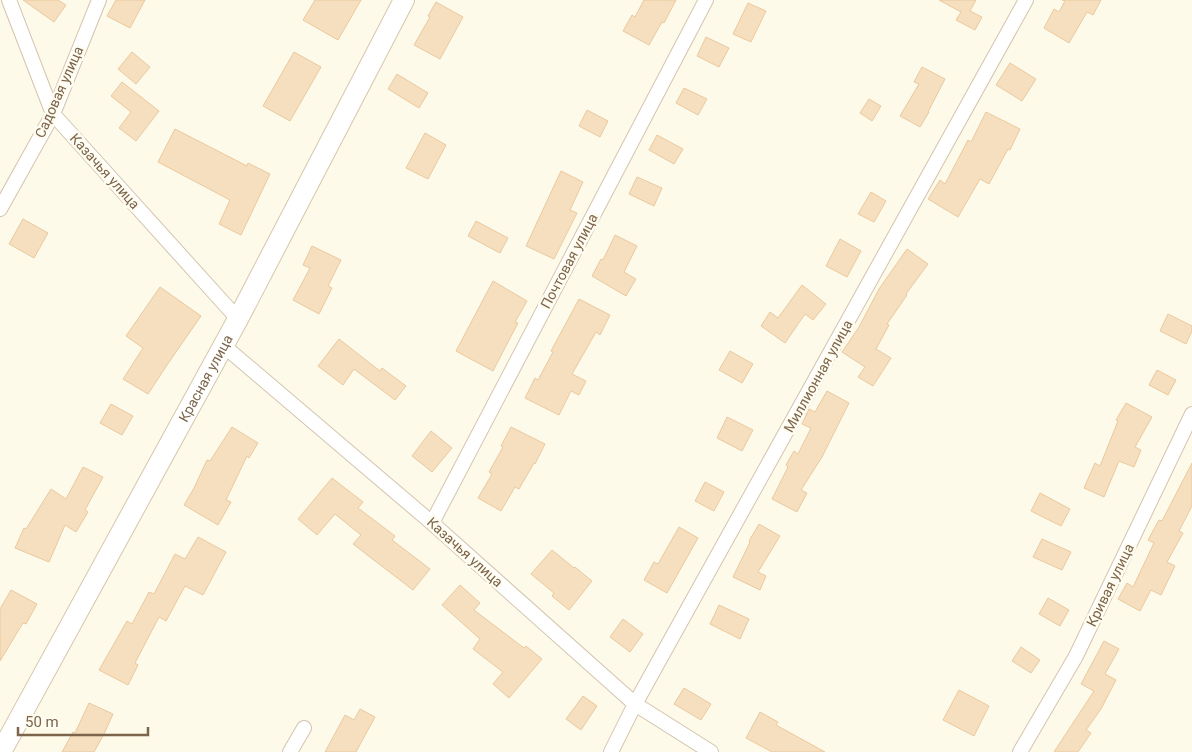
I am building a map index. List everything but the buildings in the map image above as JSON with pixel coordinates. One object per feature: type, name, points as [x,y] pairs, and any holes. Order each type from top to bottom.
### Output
[{"type":"street","name":"Казачья улица","points":[[9,0],[53,114],[238,319]]},
{"type":"street","name":"Садовая улица","points":[[0,209],[53,114],[99,0]]},
{"type":"street","name":"Красная улица","points":[[2,752],[224,346],[404,0]]},
{"type":"street","name":"Почтовая улица","points":[[432,523],[706,0]]},
{"type":"street","name":"Миллионная улица","points":[[611,752],[635,704],[1026,0]]},
{"type":"street","name":"Казачья улица","points":[[224,346],[432,523],[635,704],[712,752]]},
{"type":"street","name":"Кривая улица","points":[[1020,752],[1076,656],[1192,414]]},
{"type":"street","points":[[290,752],[304,728]]}]
